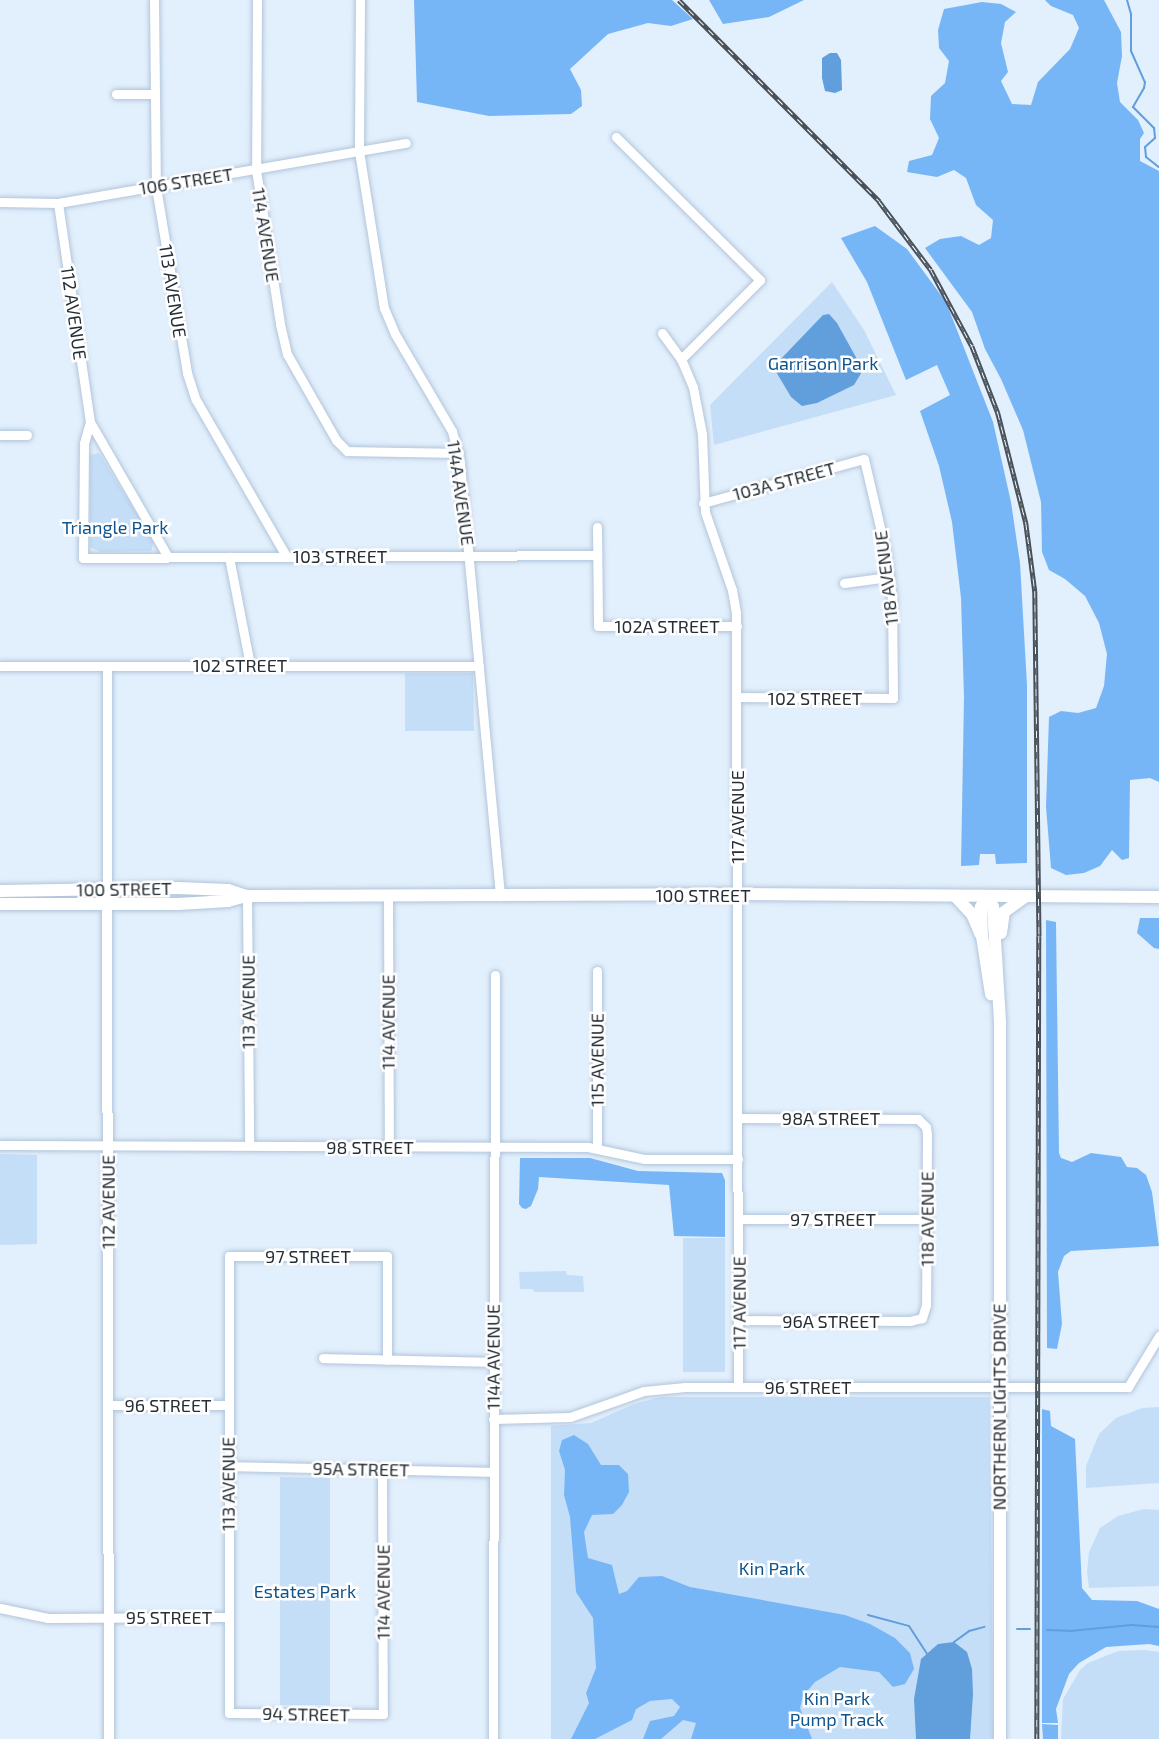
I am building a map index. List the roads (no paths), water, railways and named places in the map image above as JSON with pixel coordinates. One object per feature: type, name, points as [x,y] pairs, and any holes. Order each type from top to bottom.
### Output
[{"type":"main road","name":"100 STREET","points":[[0,891],[228,890],[247,896]]},
{"type":"main road","name":"100 STREET","points":[[0,904],[178,904],[228,901],[247,896],[500,897],[737,894],[1159,897]]},
{"type":"main road","name":"NORTHERN LIGHTS DRIVE","points":[[987,896],[981,907],[982,936],[999,1076]]},
{"type":"main road","name":"NORTHERN LIGHTS DRIVE","points":[[987,896],[993,907],[998,987],[1000,1739]]},
{"type":"main road","points":[[956,897],[972,914],[982,936]]},
{"type":"main road","points":[[998,987],[1004,912],[1012,904],[1027,897]]},
{"type":"street","name":"113 AVENUE","points":[[154,0],[156,187],[191,387],[286,556]]},
{"type":"street","name":"114 AVENUE","points":[[257,0],[256,170],[280,324],[287,354],[336,440],[347,451],[459,453]]},
{"type":"street","name":"114A AVENUE","points":[[360,0],[359,151],[387,317],[452,431],[459,453],[500,897]]},
{"type":"street","points":[[116,94],[154,94]]},
{"type":"street","points":[[616,137],[760,280],[681,359]]},
{"type":"street","name":"106 STREET","points":[[0,202],[58,203],[406,143]]},
{"type":"street","name":"112 AVENUE","points":[[58,203],[90,422],[168,557]]},
{"type":"street","name":"117 AVENUE","points":[[662,333],[681,359],[693,387],[701,421],[703,503],[732,590],[737,626],[738,1387]]},
{"type":"street","name":"112 AVENUE","points":[[83,558],[84,443],[90,422]]},
{"type":"street","points":[[0,435],[27,435]]},
{"type":"street","name":"103A STREET","points":[[703,503],[864,459]]},
{"type":"street","name":"118 AVENUE","points":[[864,459],[882,530],[889,577],[893,698]]},
{"type":"street","points":[[597,527],[597,555]]},
{"type":"street","name":"103 STREET","points":[[83,558],[597,555]]},
{"type":"street","name":"102A STREET","points":[[597,555],[598,626],[737,626]]},
{"type":"street","points":[[229,557],[250,665]]},
{"type":"street","points":[[844,583],[889,577]]},
{"type":"street","name":"102 STREET","points":[[0,666],[479,666]]},
{"type":"street","name":"112 AVENUE","points":[[107,666],[109,1739]]},
{"type":"street","name":"102 STREET","points":[[737,697],[893,698]]},
{"type":"street","name":"113 AVENUE","points":[[247,896],[249,1144]]},
{"type":"street","name":"114 AVENUE","points":[[388,896],[389,1148]]},
{"type":"street","name":"115 AVENUE","points":[[597,972],[597,1148]]},
{"type":"street","name":"114A AVENUE","points":[[493,1739],[495,975]]},
{"type":"street","name":"98A STREET","points":[[738,1118],[910,1118],[923,1121]]},
{"type":"street","name":"118 AVENUE","points":[[922,1318],[926,1305],[927,1219],[927,1134],[923,1121]]},
{"type":"street","name":"98 STREET","points":[[0,1145],[249,1144],[389,1148],[597,1148],[644,1159],[738,1159]]},
{"type":"street","name":"97 STREET","points":[[739,1219],[927,1219]]},
{"type":"street","name":"113 AVENUE","points":[[229,1256],[229,1713]]},
{"type":"street","name":"97 STREET","points":[[229,1256],[387,1256],[387,1360]]},
{"type":"street","name":"96A STREET","points":[[739,1320],[910,1321],[922,1318]]},
{"type":"street","name":"96 STREET","points":[[493,1419],[570,1417],[636,1394],[662,1388],[1128,1387],[1159,1336]]},
{"type":"street","points":[[323,1358],[493,1362]]},
{"type":"street","name":"96 STREET","points":[[108,1405],[228,1405]]},
{"type":"street","name":"95A STREET","points":[[228,1466],[493,1472]]},
{"type":"street","name":"114 AVENUE","points":[[382,1469],[383,1714]]},
{"type":"street","name":"95 STREET","points":[[0,1608],[37,1617],[228,1617]]},
{"type":"street","name":"94 STREET","points":[[229,1713],[383,1714]]},
{"type":"waterway","points":[[1127,0],[1131,14],[1131,51],[1145,82],[1133,107],[1154,128],[1155,138],[1145,147],[1146,157],[1159,167]]},
{"type":"waterway","points":[[868,1615],[909,1626],[927,1654]]},
{"type":"waterway","points":[[1047,1630],[1070,1631],[1132,1625],[1159,1627]]},
{"type":"waterway","points":[[954,1642],[969,1631],[984,1627]]},
{"type":"waterway","points":[[1017,1629],[1030,1629]]},
{"type":"railway","points":[[679,0],[879,201],[931,270],[972,346],[998,413],[1026,523],[1035,591],[1039,936],[1037,1739]]},
{"type":"park label","name":"Garrison Park","points":[[823,363]]},
{"type":"park label","name":"Triangle Park","points":[[115,527]]},
{"type":"park label","name":"Kin Park","points":[[772,1568]]},
{"type":"park label","name":"Estates Park","points":[[305,1591]]},
{"type":"park label","name":"Kin Park Pump Track","points":[[837,1709]]}]
